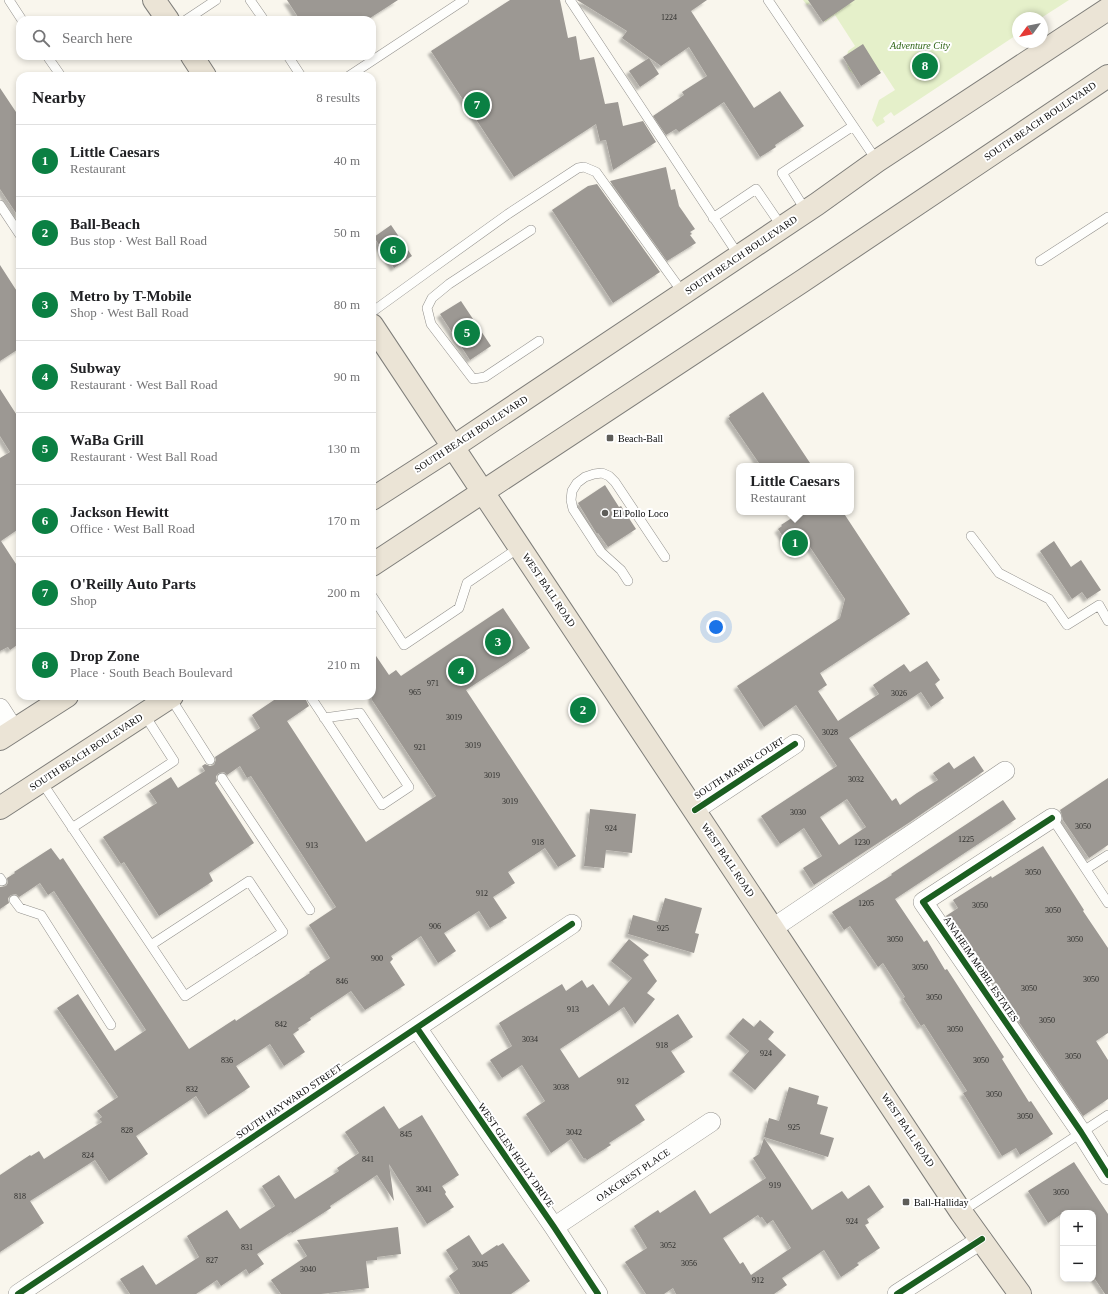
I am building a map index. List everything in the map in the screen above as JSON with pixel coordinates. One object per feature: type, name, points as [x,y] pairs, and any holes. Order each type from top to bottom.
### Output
[{"type":"main road","points":[[154,0],[165,16]]},
{"type":"main road","name":"SOUTH BEACH BOULEVARD","points":[[376,496],[453,447],[806,211],[877,161],[1108,9]]},
{"type":"main road","points":[[195,60],[202,72]]},
{"type":"main road","name":"SOUTH BEACH BOULEVARD","points":[[376,562],[788,291],[1108,76]]},
{"type":"main road","name":"WEST BALL ROAD","points":[[376,331],[961,1212],[1020,1294]]},
{"type":"main road","points":[[7,735],[60,700]]},
{"type":"main road","name":"SOUTH BEACH BOULEVARD","points":[[0,808],[166,700]]},
{"type":"street","points":[[0,708],[7,735]]},
{"type":"street","name":"SOUTH MARIN COURT","points":[[695,810],[795,744]]},
{"type":"street","points":[[773,928],[1005,771]]},
{"type":"street","name":"ANAHEIM MOBIL ESTATES","points":[[1052,818],[923,902],[1081,1132],[1108,1175]]},
{"type":"street","name":"SOUTH HAYWARD STREET","points":[[18,1294],[38,1289],[417,1028],[572,924]]},
{"type":"street","name":"WEST GLEN HOLLY DRIVE","points":[[417,1028],[554,1227],[598,1294]]},
{"type":"street","name":"OAKCREST PLACE","points":[[554,1227],[711,1122]]},
{"type":"street","points":[[897,1294],[982,1240]]},
{"type":"lane","points":[[8,0],[19,16]]},
{"type":"lane","points":[[192,16],[216,0]]},
{"type":"lane","points":[[250,0],[261,16]]},
{"type":"lane","points":[[376,58],[464,0]]},
{"type":"lane","points":[[570,0],[739,256]]},
{"type":"lane","points":[[768,0],[877,161]]},
{"type":"lane","points":[[50,60],[58,72]]},
{"type":"lane","points":[[291,60],[298,72]]},
{"type":"lane","points":[[355,72],[373,60]]},
{"type":"lane","points":[[806,211],[782,173],[853,126]]},
{"type":"lane","points":[[376,309],[508,214],[578,168],[584,167],[596,172],[683,293]]},
{"type":"lane","points":[[713,218],[756,189],[782,227]]},
{"type":"lane","points":[[0,205],[16,229]]},
{"type":"lane","points":[[1040,261],[1108,217]]},
{"type":"lane","points":[[531,230],[449,284],[432,298],[427,308],[431,324],[473,379],[485,377],[539,341]]},
{"type":"lane","points":[[628,581],[621,570],[601,552],[573,509],[571,500],[572,491],[577,483],[585,477],[602,473],[609,476],[615,482],[665,557]]},
{"type":"lane","points":[[971,536],[1000,573],[1049,599],[1067,625],[1099,605],[1108,621]]},
{"type":"lane","points":[[376,602],[404,645],[459,608],[467,583],[520,547]]},
{"type":"lane","points":[[173,700],[210,760]]},
{"type":"lane","points":[[313,700],[324,718],[382,805],[409,786],[360,713],[324,718]]},
{"type":"lane","points":[[72,828],[174,761],[144,714]]},
{"type":"lane","points":[[222,778],[310,910]]},
{"type":"lane","points":[[41,781],[150,945],[185,996],[283,932],[249,881],[150,945]]},
{"type":"lane","points":[[1052,818],[1108,903]]},
{"type":"lane","points":[[1086,870],[1108,855]]},
{"type":"lane","points":[[14,900],[20,908],[41,915],[111,1025]]},
{"type":"lane","points":[[961,1212],[1108,1114]]},
{"type":"green space","name":"Adventure City","points":[[803,0],[1069,0],[1048,14],[1048,12],[1012,12],[1012,38],[894,116],[891,112],[883,118],[885,122],[877,127],[872,120],[879,100],[895,90],[882,70],[869,78],[858,78],[849,70],[846,61],[848,51],[855,46],[835,15],[825,22],[812,2],[807,5]]},
{"type":"building","points":[[287,0],[398,0],[373,16],[297,16]]},
{"type":"building","points":[[510,0],[560,0],[568,38],[576,36],[580,60],[594,57],[605,104],[618,102],[623,126],[643,121],[656,142],[613,170],[606,140],[600,141],[596,124],[514,177],[431,51]]},
{"type":"building","points":[[577,0],[707,0],[691,11],[754,108],[780,91],[804,126],[760,157],[724,102],[679,132],[676,129],[666,135],[653,116],[684,95],[682,92],[707,76],[689,47],[661,66],[622,38],[627,31]]},
{"type":"building","points":[[808,0],[855,0],[823,22]]},
{"type":"building","points":[[863,44],[881,73],[861,86],[843,57]]},
{"type":"building","points":[[649,58],[659,74],[640,87],[629,71]]},
{"type":"building","points":[[0,88],[16,112],[16,213],[0,189]]},
{"type":"building","points":[[666,167],[671,190],[675,189],[679,206],[695,229],[690,232],[692,234],[690,235],[696,243],[667,261],[610,181]]},
{"type":"building","points":[[597,184],[660,272],[613,303],[552,210],[588,186]]},
{"type":"building","points":[[391,225],[412,256],[394,268],[376,240],[376,236]]},
{"type":"building","points":[[0,265],[16,290],[16,351],[0,361]]},
{"type":"building","points":[[461,301],[491,346],[470,360],[440,314]]},
{"type":"building","points":[[0,389],[16,414],[16,531],[1,541],[16,564],[16,646],[10,650],[8,647],[0,651],[0,458],[10,452],[0,436]]},
{"type":"building","points":[[763,392],[810,463],[759,463],[728,418],[730,417],[729,415]]},
{"type":"building","name":"El Pollo Loco","points":[[605,485],[619,507],[621,506],[636,529],[608,547],[598,533],[597,534],[578,503]]},
{"type":"building","points":[[796,515],[845,515],[910,614],[820,673],[827,685],[818,691],[838,721],[879,694],[873,685],[904,664],[910,672],[927,661],[940,680],[935,684],[944,698],[931,707],[921,692],[849,738],[892,801],[896,798],[900,805],[938,780],[933,773],[949,762],[954,769],[974,756],[984,771],[814,885],[803,868],[822,856],[804,828],[780,844],[761,816],[837,766],[796,705],[764,727],[737,686],[840,618],[845,599],[808,544],[794,554],[778,529],[782,526],[781,525]],"holes":[[[847,799],[866,827],[839,845],[820,817]]]},
{"type":"building","points":[[1054,541],[1071,567],[1081,560],[1101,590],[1087,599],[1082,592],[1072,599],[1040,551]]},
{"type":"building","points":[[503,608],[530,648],[466,690],[576,856],[558,867],[545,848],[508,872],[515,883],[493,897],[507,918],[490,928],[479,911],[444,933],[456,951],[438,963],[421,936],[391,956],[393,959],[390,962],[405,985],[365,1010],[351,991],[310,1018],[311,1020],[298,1028],[299,1030],[293,1034],[305,1052],[284,1066],[270,1044],[236,1066],[250,1087],[208,1115],[196,1096],[136,1136],[148,1154],[109,1181],[95,1160],[30,1201],[44,1223],[0,1252],[0,1175],[30,1155],[31,1156],[39,1151],[44,1159],[102,1122],[99,1119],[102,1117],[97,1111],[118,1097],[57,1008],[78,994],[115,1051],[146,1030],[54,891],[48,895],[40,883],[19,897],[16,894],[11,895],[8,898],[9,903],[0,909],[0,887],[6,886],[8,883],[7,878],[15,873],[14,872],[51,848],[60,860],[63,858],[189,1049],[235,1019],[236,1021],[310,973],[309,972],[330,958],[309,925],[336,907],[251,776],[247,778],[240,766],[227,775],[224,772],[219,773],[216,776],[217,781],[215,783],[254,843],[209,873],[213,881],[159,916],[124,862],[121,864],[103,837],[157,803],[149,791],[171,777],[178,788],[205,771],[202,766],[205,764],[210,766],[214,765],[216,760],[215,757],[260,728],[252,715],[274,700],[306,700],[309,706],[287,721],[366,842],[436,796],[372,700],[376,700],[376,656],[389,675],[396,670],[401,676]]},
{"type":"building","points":[[1108,778],[1108,845],[1089,858],[1063,820],[1060,810]]},
{"type":"building","points":[[1003,800],[1016,819],[895,899],[924,942],[927,940],[945,970],[947,969],[1004,1057],[1002,1059],[1029,1102],[1031,1101],[1053,1134],[1020,1155],[1016,1148],[1002,1156],[963,1093],[967,1091],[924,1024],[921,1026],[903,998],[905,997],[883,963],[878,967],[850,926],[844,930],[832,912],[892,875],[891,874]]},
{"type":"building","points":[[590,809],[636,814],[632,853],[606,850],[604,868],[584,866]]},
{"type":"building","points":[[1043,846],[1108,948],[1108,1033],[1096,1041],[1108,1060],[1108,1099],[1083,1116],[1019,1022],[995,982],[961,932],[958,934],[946,916],[958,908],[953,900],[991,876],[992,878]]},
{"type":"building","points":[[665,898],[702,908],[695,933],[699,934],[694,953],[628,934],[633,915],[658,922]]},
{"type":"building","points":[[629,939],[649,955],[643,960],[657,981],[647,993],[655,999],[635,1024],[624,1007],[560,1049],[579,1078],[678,1014],[693,1037],[671,1051],[685,1072],[635,1105],[645,1120],[609,1143],[611,1145],[587,1160],[585,1158],[584,1159],[571,1139],[551,1153],[526,1114],[545,1101],[522,1065],[502,1078],[490,1060],[512,1046],[499,1023],[562,984],[566,991],[582,980],[587,988],[593,984],[609,1006],[632,978],[611,961]]},
{"type":"building","points":[[743,1018],[754,1027],[760,1020],[774,1032],[768,1039],[786,1055],[755,1090],[732,1071],[749,1051],[729,1034]]},
{"type":"building","points":[[789,1087],[819,1096],[817,1104],[828,1107],[820,1134],[834,1138],[828,1157],[764,1137],[769,1118],[779,1121]]},
{"type":"building","points":[[384,1106],[399,1129],[422,1115],[459,1175],[442,1186],[446,1192],[445,1194],[454,1207],[427,1224],[389,1164],[394,1201],[377,1175],[330,1206],[331,1208],[257,1254],[264,1264],[249,1274],[246,1269],[221,1286],[217,1280],[196,1294],[130,1294],[120,1279],[143,1265],[156,1285],[199,1257],[187,1236],[227,1210],[240,1229],[275,1206],[262,1186],[279,1175],[295,1199],[339,1171],[337,1168],[359,1153],[345,1132]]},
{"type":"building","points":[[764,1138],[812,1210],[842,1191],[848,1199],[869,1185],[884,1207],[867,1219],[869,1223],[865,1225],[880,1248],[857,1263],[859,1265],[841,1277],[824,1250],[782,1278],[787,1285],[774,1294],[676,1294],[673,1288],[664,1294],[646,1294],[625,1262],[647,1248],[634,1226],[658,1210],[660,1213],[695,1190],[710,1214],[766,1178],[753,1158],[759,1154]],"holes":[[[758,1215],[760,1218],[762,1217],[767,1224],[773,1220],[791,1248],[751,1275],[743,1262],[740,1264],[723,1238]]]},
{"type":"building","points":[[1074,1162],[1108,1214],[1108,1294],[1105,1294],[1096,1280],[1096,1210],[1060,1210],[1060,1215],[1048,1223],[1028,1191]]},
{"type":"building","points":[[398,1227],[401,1254],[377,1257],[377,1260],[366,1261],[369,1288],[321,1294],[281,1294],[271,1280],[307,1256],[297,1240]]},
{"type":"building","points":[[469,1235],[482,1255],[497,1245],[498,1246],[503,1243],[530,1281],[511,1294],[460,1294],[449,1276],[458,1269],[446,1250]]},
{"type":"cycle path","points":[[695,810],[795,744]]},
{"type":"cycle path","points":[[1052,818],[923,902],[1081,1132],[1108,1175]]},
{"type":"cycle path","points":[[18,1294],[572,924]]},
{"type":"cycle path","points":[[417,1028],[554,1227],[598,1294]]},
{"type":"cycle path","points":[[897,1294],[982,1239]]},
{"type":"place","name":"Drop Zone","points":[[925,66]]},
{"type":"place","name":"O'Reilly Auto Parts","points":[[477,105]]},
{"type":"place","name":"Jackson Hewitt","points":[[393,250]]},
{"type":"place","name":"WaBa Grill","points":[[467,333]]},
{"type":"place","name":"Beach-Ball","points":[[610,438]]},
{"type":"place","name":"El Pollo Loco","points":[[605,513]]},
{"type":"place","name":"Little Caesars","points":[[795,543]]},
{"type":"place","name":"Metro by T-Mobile","points":[[498,642]]},
{"type":"place","name":"Subway","points":[[461,671]]},
{"type":"place","name":"Ball-Beach","points":[[583,710]]},
{"type":"place","name":"Ball-Halliday","points":[[906,1202]]}]
